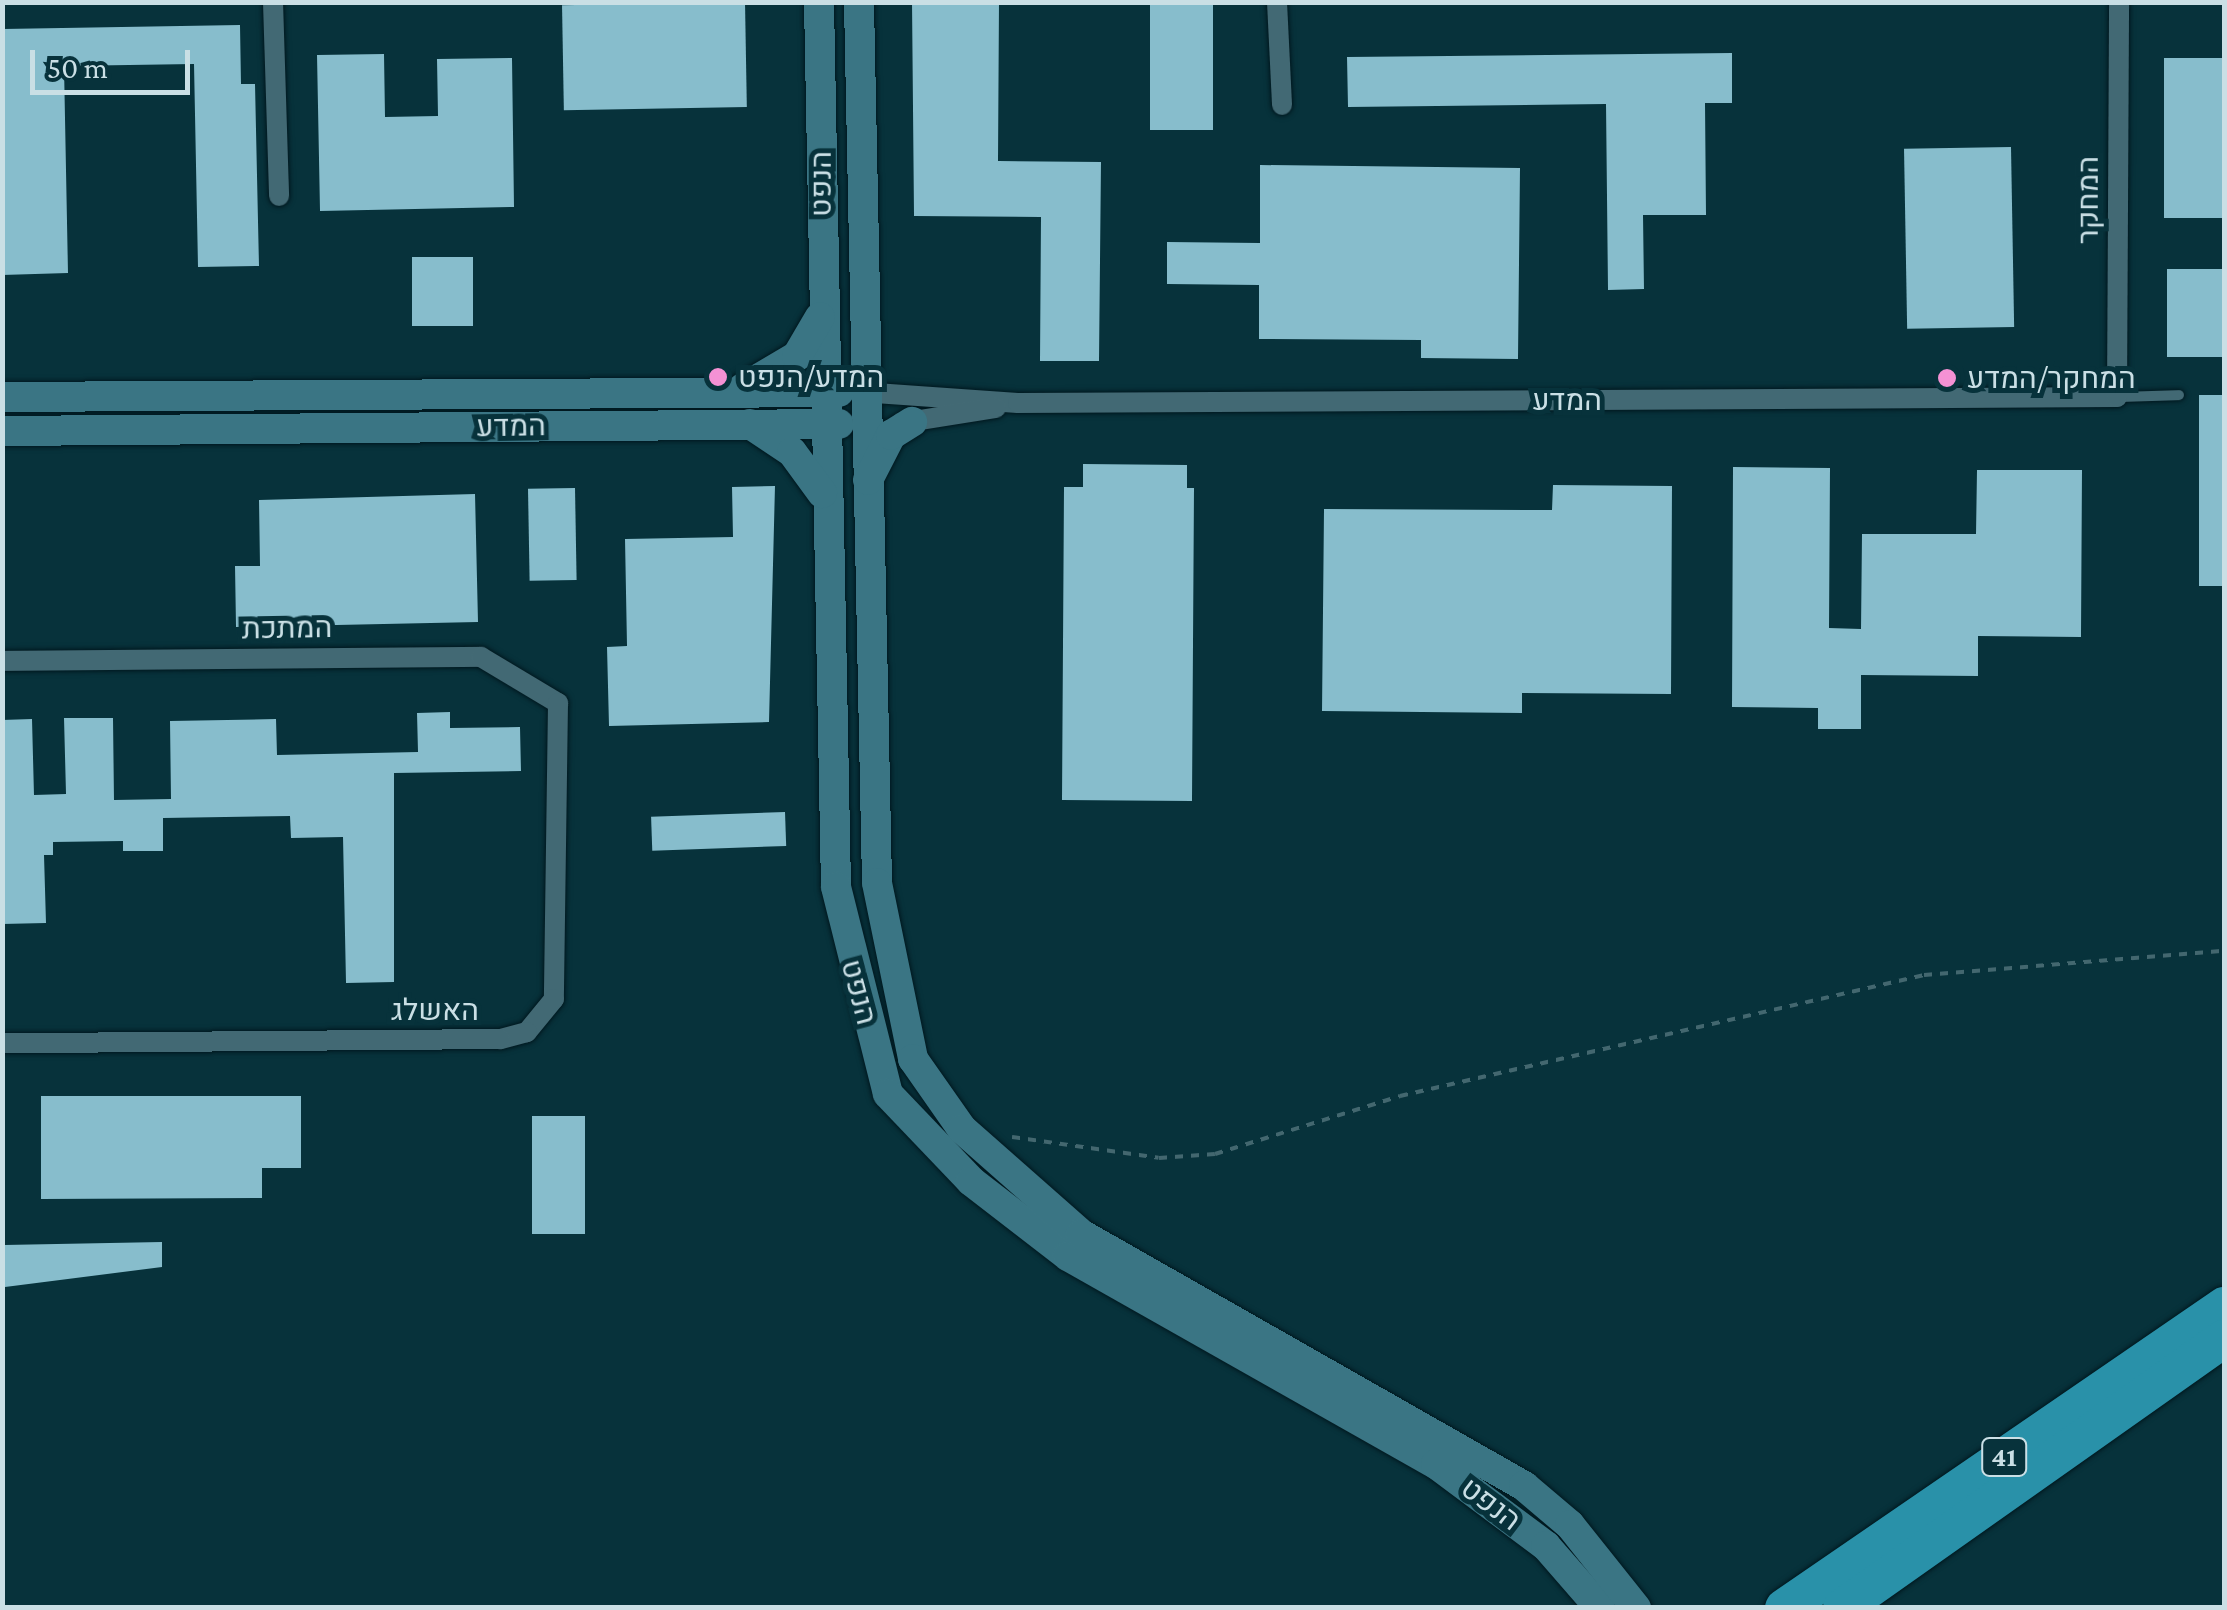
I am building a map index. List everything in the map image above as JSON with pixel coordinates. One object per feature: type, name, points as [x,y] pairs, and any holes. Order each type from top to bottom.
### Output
[{"type":"highway","name":"41","points":[[1784,1608],[2224,1306]]},
{"type":"highway","name":"41","points":[[1842,1608],[2224,1339]]},
{"type":"street","points":[[274,2],[279,196]]},
{"type":"street","name":"הנפט","points":[[820,2],[822,424],[836,886],[888,1094],[970,1180],[1068,1256],[1436,1464],[1546,1546],[1600,1608]]},
{"type":"street","name":"הנפט","points":[[858,2],[861,392],[885,948],[913,1060],[962,1129],[1081,1234],[1524,1486],[1570,1524],[1636,1608]]},
{"type":"street","points":[[1277,2],[1282,105]]},
{"type":"street","name":"המחקר","points":[[2117,397],[2119,2]]},
{"type":"street","points":[[732,392],[791,361],[822,314]]},
{"type":"street","name":"המדע","points":[[2,397],[861,392],[1018,404],[2117,397]]},
{"type":"street","name":"המדע","points":[[2,431],[862,424],[912,422],[1018,404]]},
{"type":"street","points":[[864,493],[882,447],[912,422]]},
{"type":"street","points":[[750,424],[792,452],[824,496]]},
{"type":"street","name":"המתכת","points":[[2,661],[482,656],[558,703]]},
{"type":"street","name":"האשלג","points":[[2,1043],[500,1039],[527,1032],[554,999],[558,703]]},
{"type":"lane","points":[[2117,397],[2179,394]]},
{"type":"path","points":[[962,1129],[1145,1157],[1215,1154],[1400,1096],[1911,978],[2224,951]]},
{"type":"building","points":[[745,2],[747,107],[564,110],[562,5]]},
{"type":"building","points":[[912,2],[999,2],[998,161],[1101,162],[1099,361],[1040,361],[1041,217],[914,216]]},
{"type":"building","points":[[1150,2],[1213,2],[1213,130],[1150,130]]},
{"type":"building","points":[[240,25],[241,84],[255,84],[259,266],[198,267],[194,64],[64,66],[68,273],[2,275],[3,29]]},
{"type":"building","points":[[1732,53],[1732,103],[1705,103],[1706,215],[1643,215],[1644,289],[1608,290],[1606,104],[1348,107],[1347,57]]},
{"type":"building","points":[[384,54],[385,117],[438,116],[437,59],[512,58],[514,207],[320,211],[317,55]]},
{"type":"building","points":[[2164,58],[2224,58],[2224,218],[2164,218]]},
{"type":"building","points":[[2011,147],[2014,327],[1907,329],[1904,149]]},
{"type":"building","points":[[1260,165],[1520,168],[1518,359],[1421,358],[1421,340],[1259,339],[1259,285],[1167,284],[1167,242],[1260,243]]},
{"type":"building","points":[[412,257],[473,257],[473,326],[412,326]]},
{"type":"building","points":[[2167,269],[2224,269],[2224,357],[2167,357]]},
{"type":"building","points":[[2199,395],[2224,395],[2224,586],[2199,586]]},
{"type":"building","points":[[1083,464],[1187,465],[1187,488],[1194,488],[1192,801],[1062,800],[1064,487],[1083,487]]},
{"type":"building","points":[[1733,467],[1830,468],[1829,628],[1861,629],[1862,534],[1976,534],[1977,470],[2082,470],[2081,637],[1978,636],[1978,676],[1861,675],[1861,729],[1818,729],[1818,708],[1732,707]]},
{"type":"building","points":[[1553,485],[1672,486],[1671,694],[1522,693],[1522,713],[1322,711],[1324,509],[1552,510]]},
{"type":"building","points":[[775,486],[769,722],[609,726],[607,647],[627,646],[625,539],[733,537],[732,487]]},
{"type":"building","points":[[575,488],[577,580],[530,581],[528,489]]},
{"type":"building","points":[[475,494],[478,622],[236,627],[235,566],[260,566],[259,500]]},
{"type":"building","points":[[450,712],[450,728],[520,727],[521,771],[394,773],[394,982],[346,983],[343,837],[291,838],[290,816],[163,818],[163,851],[123,851],[123,841],[53,842],[53,855],[44,855],[46,923],[2,924],[2,720],[32,719],[34,795],[66,794],[64,718],[113,718],[114,800],[171,799],[170,721],[276,719],[277,755],[418,752],[417,713]]},
{"type":"building","points":[[785,812],[786,846],[652,851],[651,817]]},
{"type":"building","points":[[41,1096],[301,1096],[301,1168],[262,1168],[262,1198],[41,1199]]},
{"type":"building","points":[[532,1116],[585,1116],[585,1234],[532,1234]]},
{"type":"building","points":[[162,1242],[162,1267],[5,1287],[4,1245]]},
{"type":"place","name":"המדע/הנפט","points":[[718,377]]},
{"type":"place","name":"המחקר/המדע","points":[[1947,378]]}]
